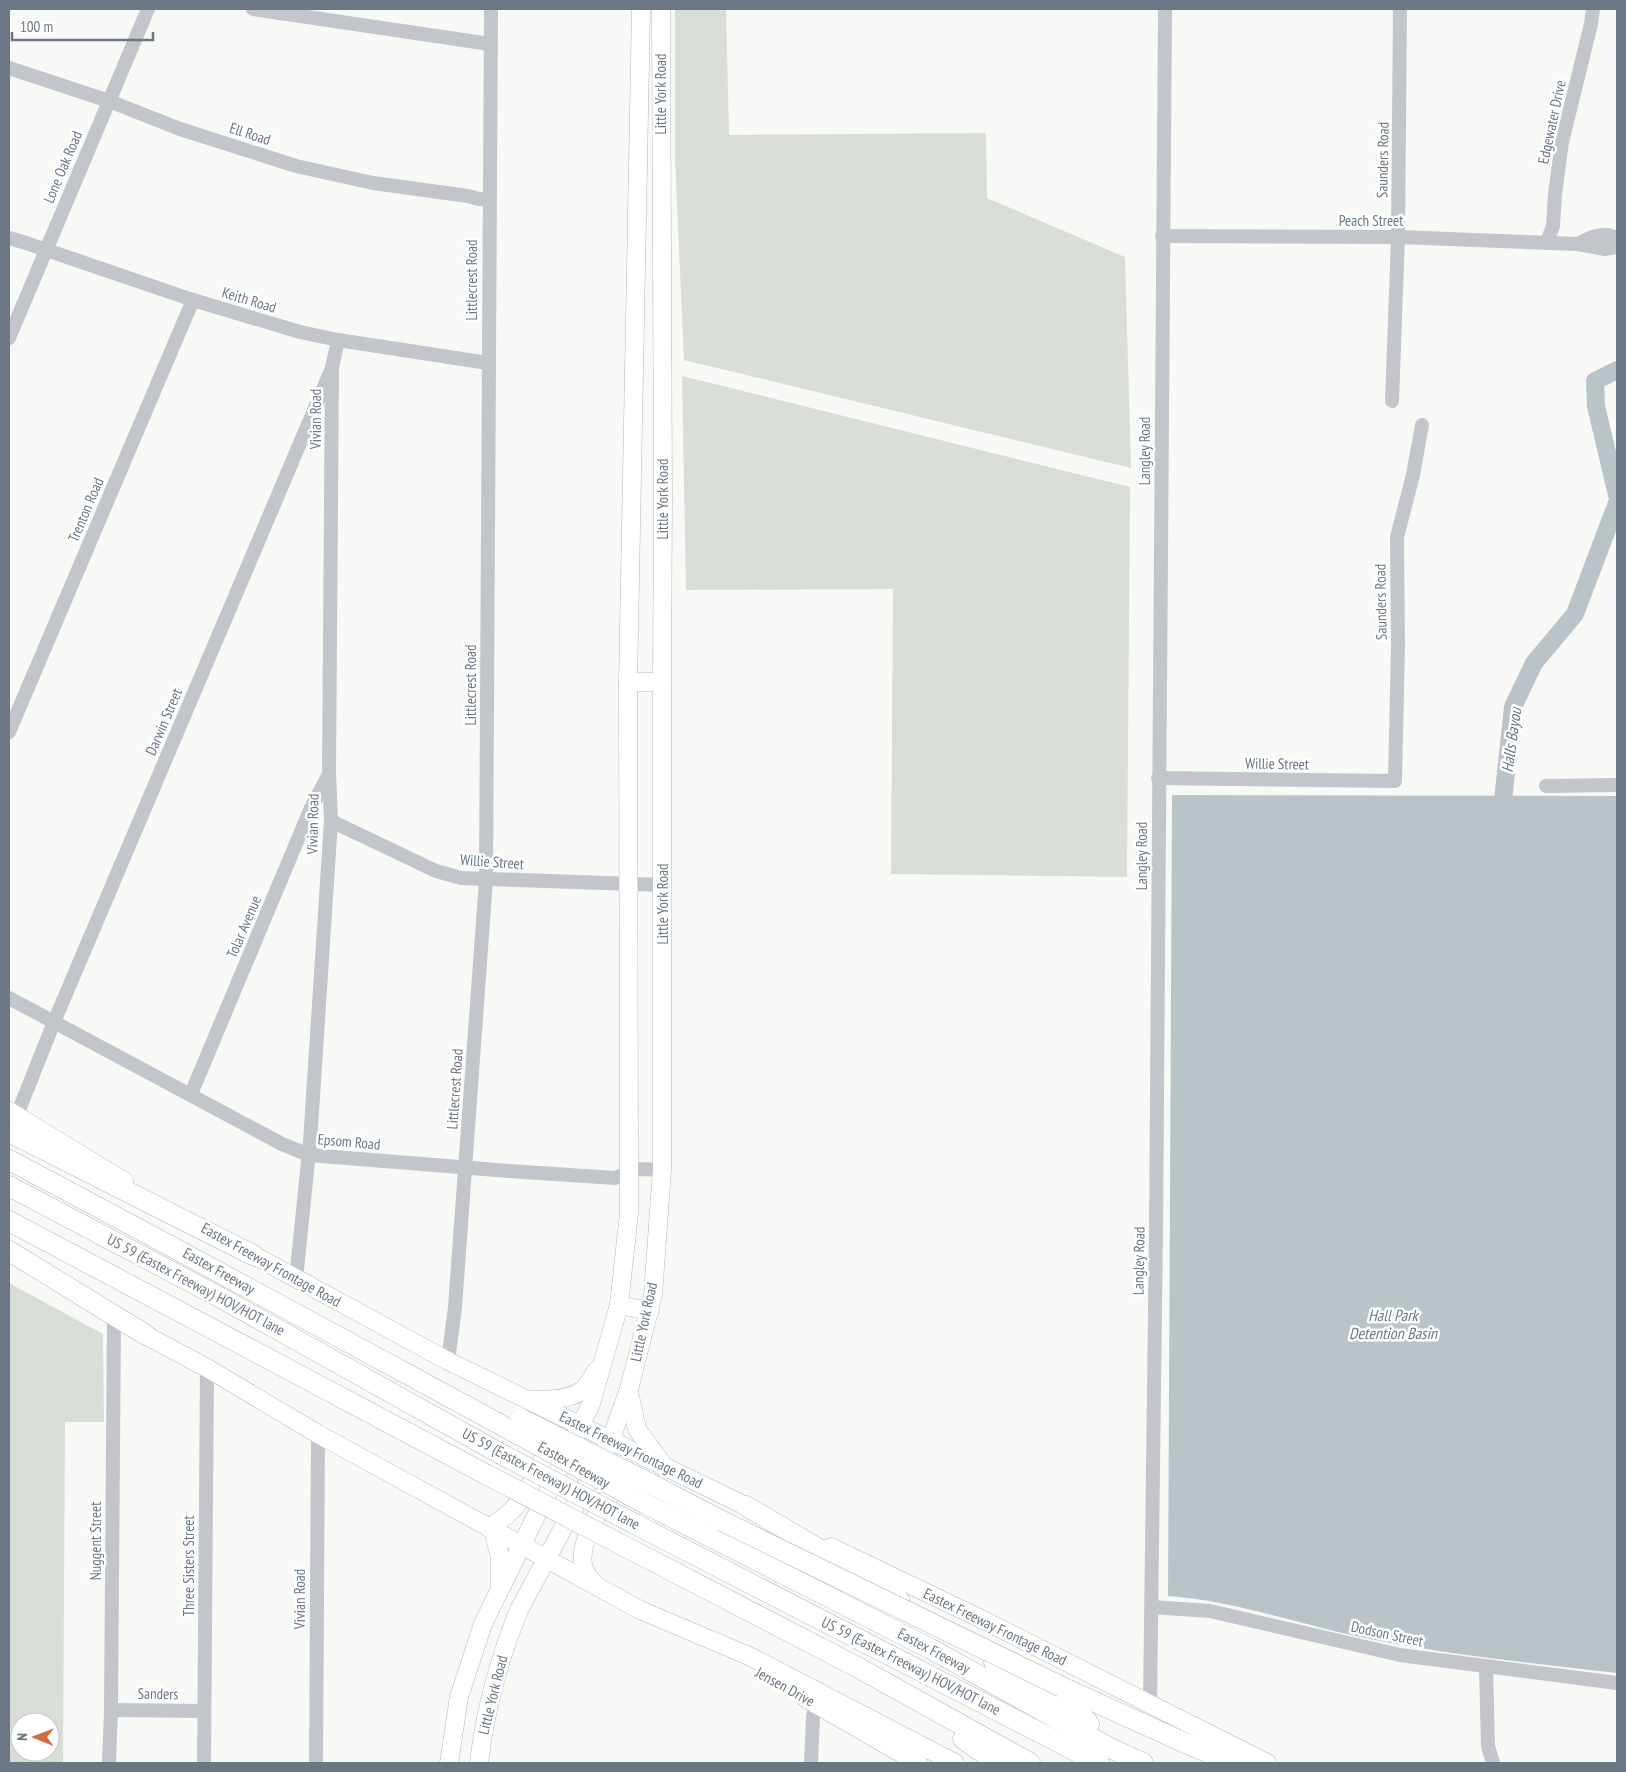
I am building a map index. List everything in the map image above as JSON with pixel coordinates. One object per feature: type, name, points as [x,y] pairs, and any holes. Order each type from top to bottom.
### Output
[{"type":"highway","points":[[11,1119],[253,1255]]},
{"type":"highway","name":"Eastex Freeway","points":[[9,1160],[437,1390],[518,1426],[650,1495],[931,1649],[1103,1755],[1143,1763]]},
{"type":"highway","name":"US 59 (Eastex Freeway) HOV/HOT lane","points":[[9,1186],[223,1299],[501,1454],[635,1524],[1103,1755]]},
{"type":"highway","points":[[9,1221],[489,1476],[858,1668],[1030,1763]]},
{"type":"highway","points":[[9,1251],[146,1335]]},
{"type":"highway","points":[[650,1495],[722,1521],[1062,1687],[1185,1744],[1234,1763]]},
{"type":"highway","points":[[746,1506],[843,1563],[969,1646],[1086,1719],[1103,1755]]},
{"type":"highway","points":[[858,1668],[998,1763]]},
{"type":"main road","name":"Little York Road","points":[[448,1763],[459,1697],[483,1624],[590,1409],[619,1305],[629,1213],[628,682],[641,9]]},
{"type":"main road","name":"Little York Road","points":[[480,1763],[482,1738],[489,1705],[510,1632],[519,1610],[611,1439],[629,1389],[653,1295],[662,1170],[663,498],[661,9]]},
{"type":"main road","points":[[628,682],[662,682]]},
{"type":"main road","name":"Eastex Freeway Frontage Road","points":[[253,1255],[448,1360],[975,1616],[1267,1763]]},
{"type":"main road","points":[[9,1263],[146,1335],[318,1434],[650,1614],[749,1656],[955,1763]]},
{"type":"main road","points":[[619,1305],[650,1311]]},
{"type":"main road","points":[[537,1403],[564,1398],[585,1388],[604,1358]]},
{"type":"main road","points":[[595,1584],[585,1572],[584,1546],[587,1534],[609,1496],[630,1468],[663,1464],[637,1429],[629,1389]]},
{"type":"main road","points":[[491,1529],[507,1516],[518,1503],[533,1480],[548,1445],[551,1426],[550,1416],[537,1403]]},
{"type":"main road","points":[[491,1529],[500,1556],[500,1590]]},
{"type":"main road","name":"Jensen Drive","points":[[650,1614],[817,1705],[918,1763]]},
{"type":"street","name":"Lone Oak Road","points":[[9,338],[148,9]]},
{"type":"street","points":[[253,9],[490,44]]},
{"type":"street","name":"Littlecrest Road","points":[[448,1360],[455,1309],[486,880],[491,9]]},
{"type":"street","name":"Langley Road","points":[[1150,1704],[1165,9]]},
{"type":"street","name":"Saunders Road","points":[[1392,401],[1398,237],[1400,9]]},
{"type":"street","name":"Edgewater Drive","points":[[1547,242],[1553,226],[1562,142],[1593,9]]},
{"type":"street","name":"Ell Road","points":[[9,68],[109,101],[180,129],[296,166],[372,183],[489,199]]},
{"type":"street","name":"Peach Street","points":[[1578,244],[1590,237],[1603,235],[1617,238]]},
{"type":"street","name":"Peach Street","points":[[1162,236],[1398,237],[1547,242],[1578,244],[1605,249],[1617,247]]},
{"type":"street","name":"Keith Road","points":[[9,238],[194,300],[300,332],[338,340],[488,363]]},
{"type":"street","name":"Trenton Road","points":[[9,732],[194,300]]},
{"type":"street","name":"Darwin Street","points":[[11,1119],[332,368],[338,340]]},
{"type":"street","name":"Vivian Road","points":[[296,1279],[308,1155],[331,821],[329,774],[332,368]]},
{"type":"street","name":"Saunders Road","points":[[1396,781],[1397,538],[1422,425]]},
{"type":"street","name":"Tolar Avenue","points":[[191,1094],[311,808],[329,774]]},
{"type":"street","name":"Willie Street","points":[[1158,778],[1396,781]]},
{"type":"street","points":[[1546,786],[1617,785]]},
{"type":"street","name":"Willie Street","points":[[331,821],[436,871],[461,878],[663,885]]},
{"type":"street","name":"Epsom Road","points":[[9,998],[282,1144],[308,1155],[615,1178],[638,1169],[662,1170]]},
{"type":"street","name":"Nuggent Street","points":[[109,1763],[114,1318]]},
{"type":"street","name":"Three Sisters Street","points":[[204,1763],[206,1368]]},
{"type":"street","name":"Vivian Road","points":[[316,1763],[318,1434]]},
{"type":"street","name":"Dodson Street","points":[[1152,1607],[1210,1611],[1400,1655],[1617,1683]]},
{"type":"street","points":[[1486,1667],[1488,1746],[1493,1763]]},
{"type":"street","points":[[812,1763],[812,1716],[817,1705]]},
{"type":"street","name":"Sanders","points":[[111,1710],[204,1711]]},
{"type":"street","points":[[1482,1763],[1488,1746]]},
{"type":"shaded area","points":[[675,9],[726,9],[729,135],[986,133],[987,198],[1125,257],[1131,468],[684,360],[675,158]]},
{"type":"shaded area","points":[[682,376],[1130,487],[1127,877],[891,874],[893,589],[686,590]]},
{"type":"shaded area","points":[[9,1283],[103,1334],[104,1422],[65,1422],[63,1763],[9,1763]]},
{"type":"water","name":"Hall Park Detention Basin","points":[[1172,795],[1617,796],[1617,1673],[1491,1658],[1396,1644],[1242,1608],[1168,1596]]},
{"type":"waterway","name":"Halls Bayou","points":[[1617,370],[1595,381],[1596,406],[1617,495]]},
{"type":"waterway","name":"Halls Bayou","points":[[1501,819],[1513,707],[1534,663],[1575,614],[1617,503]]}]
